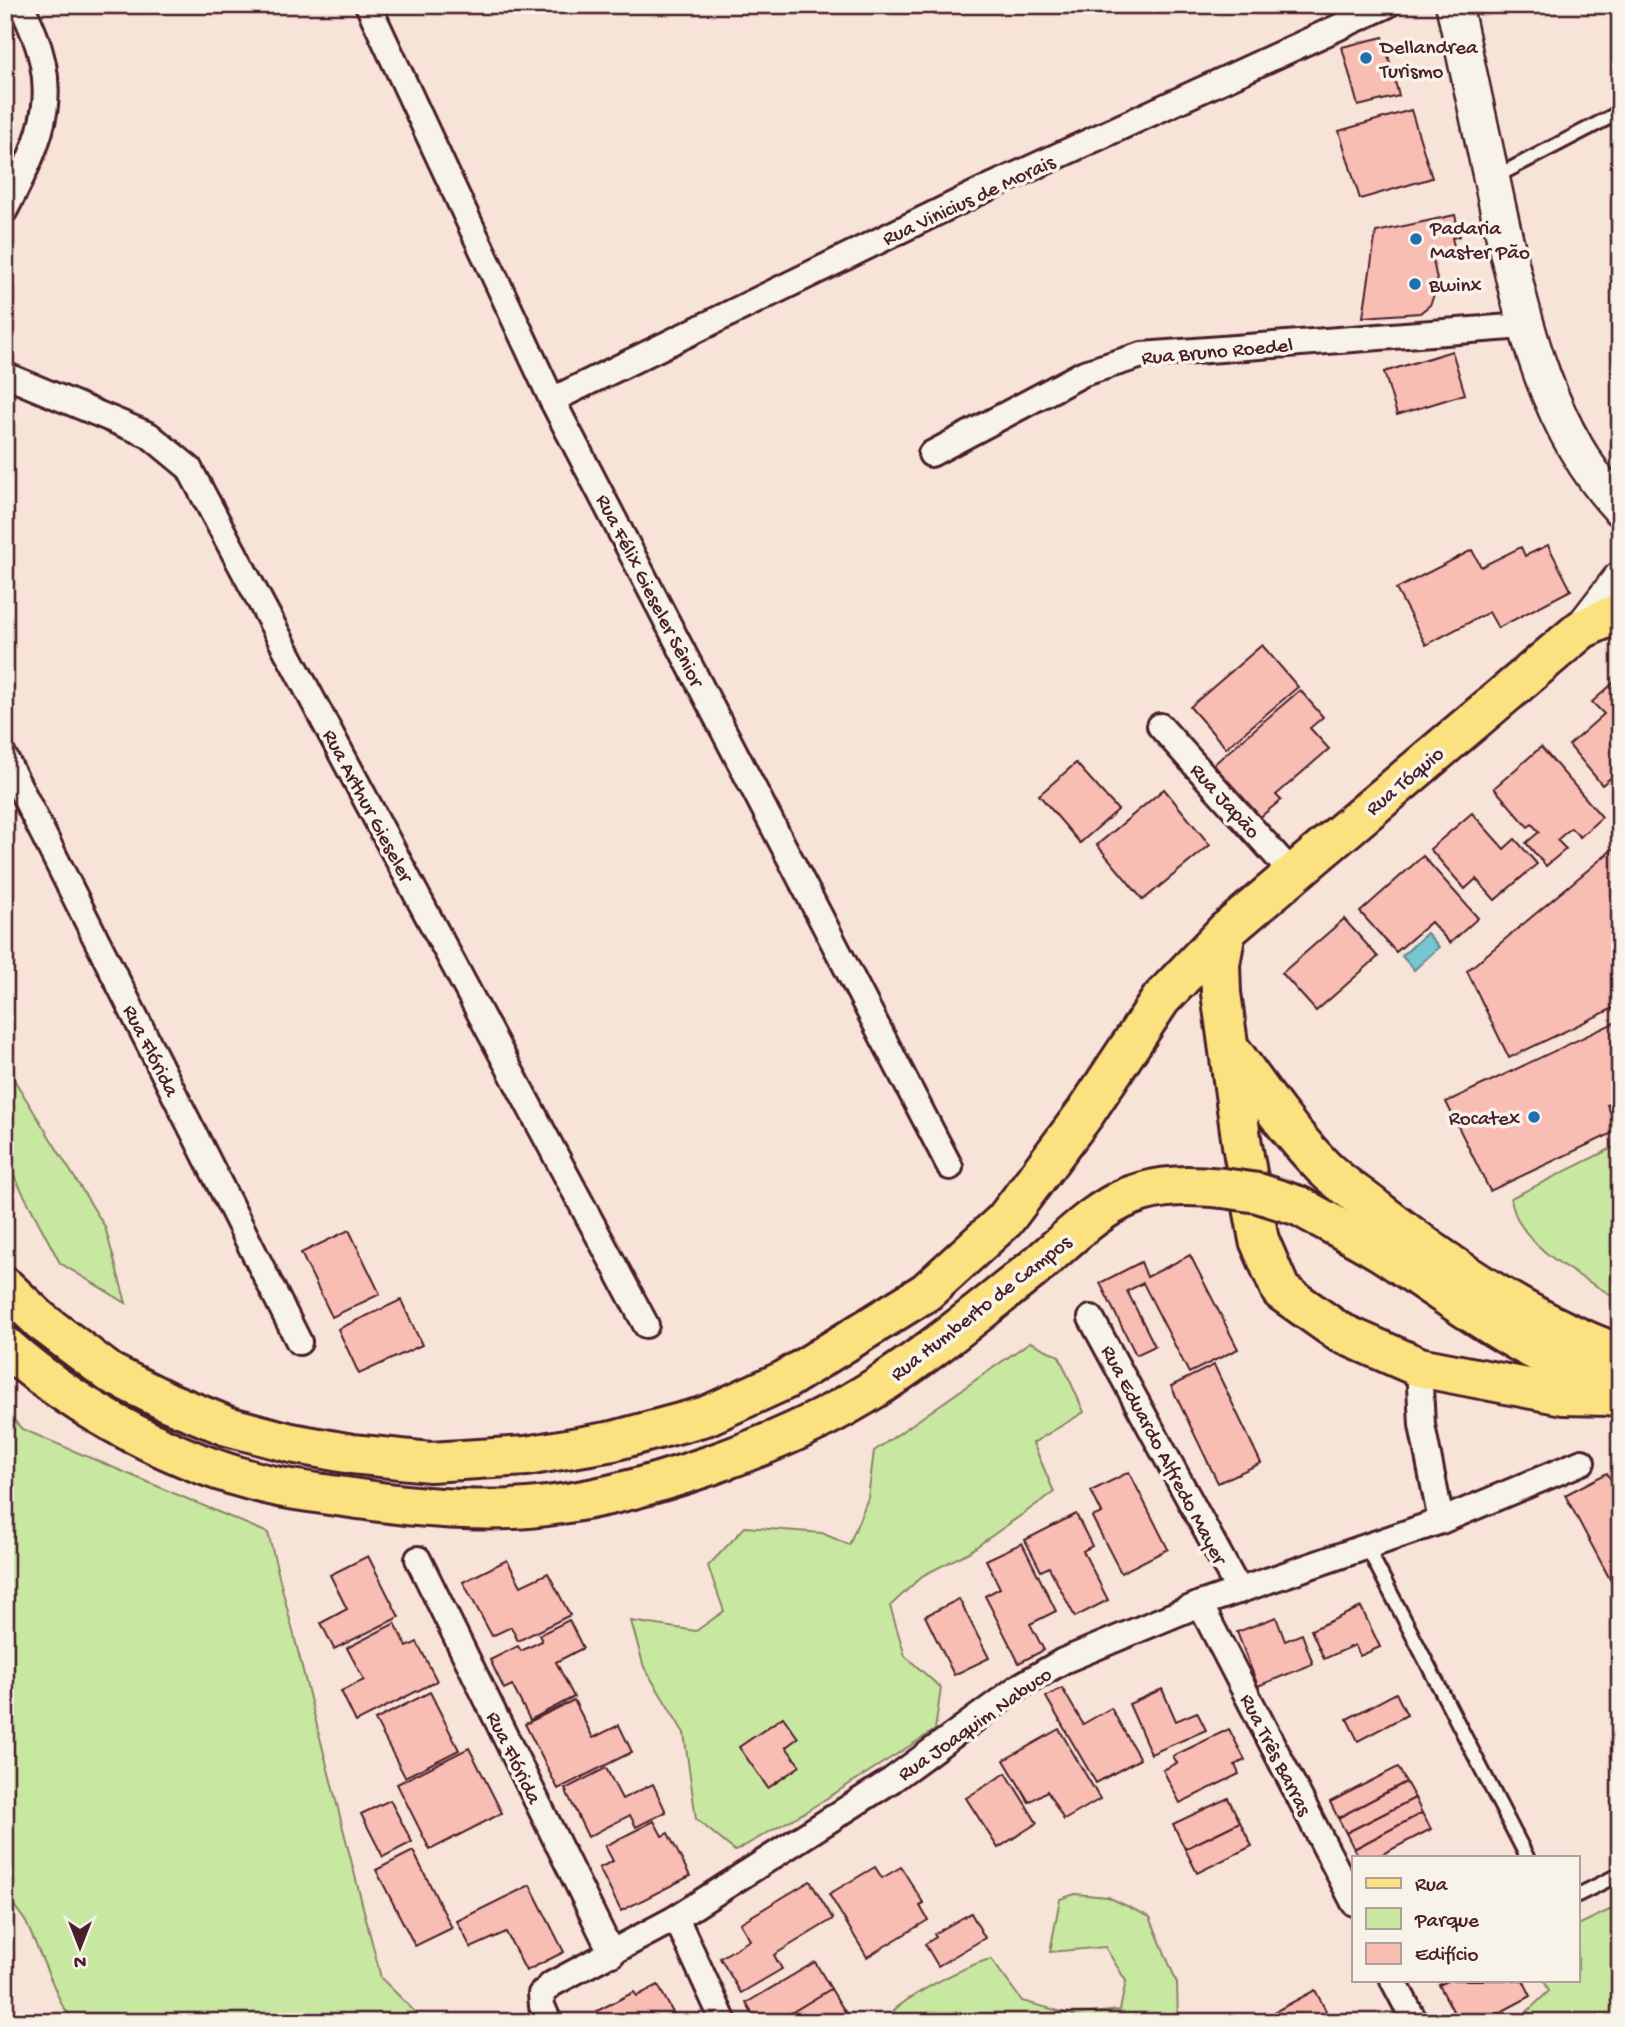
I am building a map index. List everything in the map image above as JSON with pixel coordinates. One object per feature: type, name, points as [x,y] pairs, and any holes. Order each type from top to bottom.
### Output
[{"type":"main road","points":[[1454,5],[1524,326],[1568,434],[1612,500],[1620,530]]},
{"type":"main road","name":"Rua Tóquio","points":[[1226,931],[1582,629],[1620,580]]},
{"type":"main road","name":"Rua Tóquio","points":[[1582,629],[1620,612]]},
{"type":"main road","points":[[1226,931],[1220,974],[1224,1022],[1231,1049],[1242,1145],[1259,1240],[1281,1291],[1339,1332],[1419,1367],[1563,1395],[1610,1396],[1620,1393]]},
{"type":"main road","points":[[5,1287],[41,1321],[110,1373],[168,1402],[227,1426],[291,1443],[352,1454],[430,1462],[526,1456],[613,1441],[706,1416],[785,1380],[926,1292],[1005,1220],[1086,1112],[1161,999],[1226,931]]},
{"type":"main road","points":[[1231,1049],[1280,1118],[1336,1178],[1412,1237],[1474,1278],[1586,1342],[1620,1354]]},
{"type":"main road","name":"Rua Humberto de Campos","points":[[5,1346],[83,1405],[205,1465],[277,1486],[351,1498],[433,1508],[528,1508],[621,1491],[711,1464],[812,1424],[878,1386],[949,1337],[1105,1209],[1153,1189],[1189,1184],[1258,1193],[1299,1206],[1380,1251],[1561,1363],[1597,1379],[1620,1382]]},
{"type":"street","points":[[5,210],[36,150],[46,100],[43,55],[21,5]]},
{"type":"street","name":"Rua Félix Gieseler Sênior","points":[[368,5],[552,400],[950,1167]]},
{"type":"street","name":"Rua Vinicius de Morais","points":[[552,400],[977,193],[1387,5]]},
{"type":"street","name":"Rua Bruno Roedel","points":[[931,454],[1084,373],[1142,355],[1524,326]]},
{"type":"street","name":"Rua Arthur Gieseler","points":[[5,376],[149,435],[189,468],[646,1325]]},
{"type":"street","name":"Rua Japão","points":[[1160,726],[1293,874]]},
{"type":"street","name":"Rua Flórida","points":[[5,758],[299,1342]]},
{"type":"street","name":"Rua Eduardo Alfredo Mayer","points":[[1091,1318],[1239,1591]]},
{"type":"street","points":[[1419,1367],[1422,1425],[1441,1521]]},
{"type":"street","name":"Rua Joaquim Nabuco","points":[[550,2022],[541,2006],[541,1994],[551,1984],[676,1918],[892,1780],[1020,1686],[1063,1661],[1199,1604],[1441,1521],[1582,1462]]},
{"type":"street","name":"Rua Flórida","points":[[418,1559],[612,1954]]},
{"type":"street","name":"Rua Três Barras","points":[[1199,1604],[1352,1899]]},
{"type":"street","points":[[676,1918],[724,2022]]},
{"type":"street","points":[[1394,1982],[1415,2022]]},
{"type":"lane","points":[[1492,178],[1620,112]]},
{"type":"lane","points":[[1367,1547],[1526,1856]]},
{"type":"lane","points":[[1580,1894],[1620,1874]]},
{"type":"green space","points":[[5,1065],[105,1227],[126,1303],[60,1263],[5,1159]]},
{"type":"green space","points":[[1620,1144],[1620,1300],[1570,1271],[1538,1246],[1516,1216],[1511,1198]]},
{"type":"green space","points":[[1030,1342],[1059,1356],[1084,1412],[1033,1443],[1054,1492],[969,1552],[922,1576],[890,1606],[905,1656],[941,1688],[935,1730],[805,1812],[735,1851],[696,1819],[684,1733],[644,1667],[631,1621],[696,1631],[724,1611],[708,1566],[745,1527],[822,1533],[849,1545],[868,1498],[874,1451]]},
{"type":"green space","points":[[5,1411],[22,1429],[268,1533],[381,1978],[425,2022],[75,2022],[62,2005],[26,1922],[5,1893]]},
{"type":"green space","points":[[1075,1894],[1108,1897],[1150,1917],[1177,1983],[1178,2022],[896,2022],[894,2010],[914,1996],[955,1973],[991,1959],[1022,2001],[1073,2015],[1120,2010],[1126,1981],[1105,1947],[1050,1952],[1060,1899]]},
{"type":"green space","points":[[1620,1905],[1620,2022],[1516,2022],[1549,1991],[1545,1982],[1580,1982],[1580,1924]]},
{"type":"water","points":[[1427,933],[1439,947],[1414,970],[1402,956]]},
{"type":"building","points":[[1383,37],[1399,96],[1358,106],[1342,47]]},
{"type":"building","points":[[1411,110],[1432,178],[1360,199],[1339,131]]},
{"type":"building","points":[[1455,215],[1460,236],[1452,238],[1455,250],[1432,255],[1438,285],[1430,305],[1420,313],[1363,317],[1376,232]]},
{"type":"building","points":[[1452,351],[1465,394],[1397,415],[1384,372]]},
{"type":"building","points":[[1548,545],[1571,590],[1498,628],[1489,612],[1426,645],[1396,589],[1472,550],[1481,567],[1521,547],[1525,556]]},
{"type":"building","points":[[1262,645],[1298,687],[1226,748],[1190,707]]},
{"type":"building","points":[[1620,677],[1620,770],[1602,785],[1569,745],[1604,714],[1592,702]]},
{"type":"building","points":[[1300,690],[1323,717],[1310,728],[1329,749],[1276,795],[1281,800],[1259,818],[1213,765]]},
{"type":"building","points":[[1541,747],[1602,817],[1580,837],[1571,828],[1557,840],[1566,849],[1546,866],[1526,843],[1539,832],[1532,824],[1528,827],[1494,788]]},
{"type":"building","points":[[1076,763],[1118,810],[1080,843],[1039,795]]},
{"type":"building","points":[[1164,789],[1210,845],[1143,900],[1097,845]]},
{"type":"building","points":[[1472,813],[1504,849],[1515,839],[1537,864],[1495,900],[1476,879],[1465,889],[1430,849]]},
{"type":"building","points":[[1619,844],[1620,1005],[1509,1058],[1467,971]]},
{"type":"building","points":[[1423,856],[1478,918],[1450,943],[1431,922],[1396,952],[1360,912]]},
{"type":"building","points":[[1344,919],[1378,957],[1316,1011],[1282,973]]},
{"type":"building","name":"Rocatex","points":[[1620,1020],[1620,1099],[1607,1105],[1619,1130],[1490,1191],[1446,1102]]},
{"type":"building","points":[[349,1230],[380,1294],[332,1317],[301,1253]]},
{"type":"building","points":[[1190,1255],[1238,1349],[1189,1373],[1143,1283],[1127,1291],[1155,1346],[1136,1355],[1100,1283],[1141,1262],[1147,1277]]},
{"type":"building","points":[[401,1300],[422,1345],[359,1374],[338,1329]]},
{"type":"building","points":[[1214,1365],[1261,1463],[1218,1483],[1171,1386]]},
{"type":"building","points":[[1129,1472],[1168,1549],[1121,1573],[1092,1517],[1102,1513],[1091,1491]]},
{"type":"building","points":[[1607,1473],[1620,1496],[1620,1598],[1565,1495]]},
{"type":"building","points":[[1076,1514],[1092,1546],[1083,1551],[1108,1600],[1075,1617],[1049,1567],[1041,1571],[1025,1540]]},
{"type":"building","points":[[1022,1543],[1056,1611],[1030,1624],[1044,1650],[1019,1663],[985,1596],[1000,1588],[986,1560]]},
{"type":"building","points":[[368,1556],[399,1617],[334,1649],[321,1623],[347,1609],[330,1575]]},
{"type":"building","points":[[507,1560],[521,1586],[548,1573],[570,1615],[518,1641],[511,1627],[492,1636],[463,1582]]},
{"type":"building","points":[[959,1599],[989,1658],[954,1675],[925,1616]]},
{"type":"building","points":[[1361,1607],[1380,1647],[1360,1656],[1355,1645],[1324,1659],[1311,1630]]},
{"type":"building","points":[[1276,1617],[1285,1641],[1302,1634],[1313,1664],[1258,1686],[1237,1632]]},
{"type":"building","points":[[569,1620],[583,1648],[556,1662],[574,1697],[530,1720],[512,1685],[504,1689],[490,1660],[518,1646],[521,1651],[542,1641],[539,1635]]},
{"type":"building","points":[[395,1623],[407,1647],[417,1642],[437,1681],[356,1722],[341,1691],[364,1680],[347,1648]]},
{"type":"building","points":[[1062,1688],[1083,1724],[1111,1708],[1140,1759],[1096,1783],[1046,1697]]},
{"type":"building","points":[[1162,1689],[1176,1721],[1197,1712],[1206,1730],[1151,1754],[1129,1704]]},
{"type":"building","points":[[430,1692],[459,1750],[405,1777],[375,1720]]},
{"type":"building","points":[[1396,1693],[1407,1715],[1358,1741],[1347,1719]]},
{"type":"building","points":[[574,1700],[593,1738],[619,1725],[632,1752],[558,1789],[525,1724]]},
{"type":"building","points":[[783,1717],[798,1738],[786,1747],[800,1766],[768,1788],[739,1747]]},
{"type":"building","points":[[1059,1729],[1100,1799],[1064,1820],[1047,1791],[1029,1802],[1004,1760]]},
{"type":"building","points":[[1229,1729],[1245,1760],[1235,1765],[1239,1774],[1180,1803],[1163,1770],[1177,1763],[1173,1756]]},
{"type":"building","points":[[469,1748],[502,1813],[430,1850],[397,1784]]},
{"type":"building","points":[[1398,1767],[1406,1782],[1338,1818],[1330,1802]]},
{"type":"building","points":[[606,1768],[622,1799],[653,1784],[666,1812],[636,1827],[630,1815],[588,1837],[565,1789]]},
{"type":"building","points":[[1006,1773],[1037,1823],[998,1848],[966,1798]]},
{"type":"building","points":[[1406,1782],[1415,1798],[1346,1833],[1338,1818]]},
{"type":"building","points":[[1228,1798],[1240,1822],[1185,1849],[1173,1824]]},
{"type":"building","points":[[1415,1798],[1422,1813],[1354,1849],[1346,1833]]},
{"type":"building","points":[[390,1800],[412,1842],[383,1857],[361,1814]]},
{"type":"building","points":[[1422,1813],[1431,1829],[1379,1856],[1358,1856],[1354,1849]]},
{"type":"building","points":[[654,1821],[662,1836],[668,1833],[690,1876],[621,1911],[599,1868],[613,1861],[605,1846]]},
{"type":"building","points":[[1240,1822],[1252,1846],[1197,1873],[1185,1849]]},
{"type":"building","points":[[413,1851],[452,1928],[415,1946],[376,1870]]},
{"type":"building","points":[[875,1867],[882,1878],[901,1867],[924,1904],[920,1906],[928,1920],[867,1957],[829,1894]]},
{"type":"building","points":[[810,1881],[833,1919],[774,1955],[782,1969],[741,1993],[720,1958],[750,1940],[740,1923]]},
{"type":"building","points":[[530,1885],[564,1952],[526,1971],[506,1932],[471,1948],[457,1921]]},
{"type":"building","points":[[971,1913],[985,1938],[938,1966],[925,1944],[936,1937],[934,1934]]},
{"type":"building","points":[[815,1962],[831,1989],[776,2022],[757,2022],[746,2003]]},
{"type":"building","points":[[1446,1982],[1524,1982],[1531,1996],[1482,2022],[1459,2022],[1439,1985]]},
{"type":"building","points":[[658,1985],[678,2022],[589,2022],[600,2016],[597,2011],[634,1992],[637,1996]]},
{"type":"building","points":[[831,1989],[847,2015],[836,2022],[776,2022]]},
{"type":"building","points":[[1315,1990],[1332,2022],[1256,2022]]},
{"type":"place","name":"Dellandrea Turismo","points":[[1366,58]]},
{"type":"place","name":"Padaria Master Pão","points":[[1416,239]]},
{"type":"place","name":"Bwinx","points":[[1415,284]]},
{"type":"place","name":"Rocatex","points":[[1534,1117]]}]
